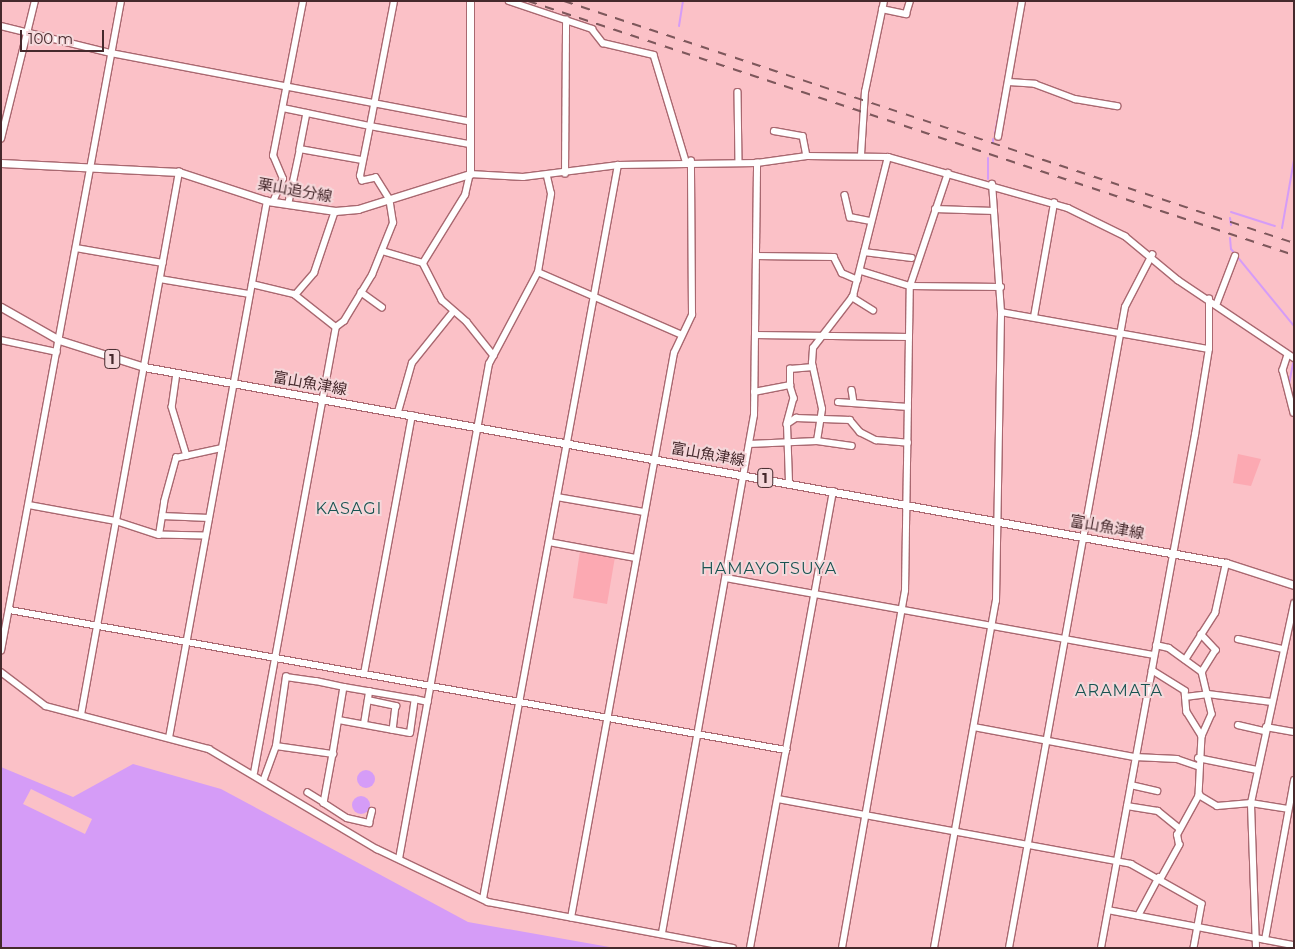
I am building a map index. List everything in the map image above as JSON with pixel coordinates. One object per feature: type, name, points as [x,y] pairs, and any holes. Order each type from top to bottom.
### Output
[{"type":"main road","points":[[470,1],[470,174]]},
{"type":"main road","name":"栗山追分線","points":[[1,163],[91,166],[179,172],[270,202],[335,211],[389,199],[470,174]]},
{"type":"main road","name":"1","points":[[1,307],[60,340],[144,367],[233,384]]},
{"type":"main road","name":"富山魚津線","points":[[233,384],[745,474],[1172,552],[1226,563],[1294,585]]},
{"type":"street","points":[[1,139],[35,1]]},
{"type":"street","points":[[1,651],[60,340],[121,1]]},
{"type":"street","points":[[169,738],[252,284],[270,202],[284,179],[273,162],[303,1]]},
{"type":"street","points":[[254,773],[336,327],[361,292],[382,252],[393,223],[389,199],[376,178],[362,181],[362,160],[394,1]]},
{"type":"street","points":[[509,1],[592,29],[603,43],[654,55],[688,161],[692,315],[674,353],[572,918]]},
{"type":"street","points":[[862,155],[865,92],[884,1]]},
{"type":"street","points":[[882,9],[906,14],[910,1]]},
{"type":"street","points":[[998,137],[1022,1]]},
{"type":"street","points":[[565,174],[566,20]]},
{"type":"street","points":[[1,26],[111,53],[469,121]]},
{"type":"street","points":[[1009,82],[1034,84],[1074,99],[1117,106]]},
{"type":"street","points":[[738,92],[739,162]]},
{"type":"street","points":[[283,108],[469,144]]},
{"type":"street","points":[[288,205],[306,113]]},
{"type":"street","points":[[774,131],[803,136],[807,156]]},
{"type":"street","points":[[300,148],[362,160]]},
{"type":"street","points":[[423,263],[465,195],[470,174],[547,176],[618,165],[688,161],[757,163],[807,156],[862,155],[888,157],[992,184],[1054,203],[1125,236],[1152,255],[1178,280],[1216,303],[1291,356],[1283,370],[1294,413]]},
{"type":"street","points":[[817,441],[822,418],[813,366],[813,348],[821,335],[852,297],[861,271],[871,221],[888,157]]},
{"type":"street","points":[[662,933],[749,444],[754,392],[757,163]]},
{"type":"street","points":[[483,900],[618,165]]},
{"type":"street","points":[[81,715],[179,172]]},
{"type":"street","points":[[842,948],[902,609],[907,504],[910,286],[948,173]]},
{"type":"street","points":[[399,859],[478,428],[494,356],[538,272],[550,194],[547,176]]},
{"type":"street","points":[[934,948],[992,626],[997,521],[1001,287],[992,184]]},
{"type":"street","points":[[845,195],[850,217],[871,221]]},
{"type":"street","points":[[1034,318],[1054,203]]},
{"type":"street","points":[[935,209],[994,210]]},
{"type":"street","points":[[295,295],[314,274],[335,211]]},
{"type":"street","points":[[76,248],[162,263]]},
{"type":"street","points":[[382,252],[423,263],[453,312],[467,322],[494,356]]},
{"type":"street","points":[[864,252],[912,258]]},
{"type":"street","points":[[1009,948],[1125,306],[1152,255]]},
{"type":"street","points":[[756,256],[834,257],[842,273],[858,280]]},
{"type":"street","points":[[1216,303],[1235,256]]},
{"type":"street","points":[[861,271],[910,286],[1001,287]]},
{"type":"street","points":[[538,272],[682,335]]},
{"type":"street","points":[[160,279],[250,294]]},
{"type":"street","points":[[252,284],[295,295],[336,327]]},
{"type":"street","points":[[361,292],[382,307]]},
{"type":"street","points":[[852,297],[873,310]]},
{"type":"street","points":[[1101,948],[1209,349],[1209,299]]},
{"type":"street","points":[[398,412],[412,363],[453,312]]},
{"type":"street","points":[[1001,312],[1209,349]]},
{"type":"street","points":[[755,335],[909,337]]},
{"type":"street","points":[[1,340],[57,352]]},
{"type":"street","points":[[789,482],[787,424],[794,398],[790,385],[790,368],[813,366]]},
{"type":"street","points":[[177,373],[172,407],[187,456]]},
{"type":"street","points":[[754,392],[790,385]]},
{"type":"street","points":[[852,390],[854,402]]},
{"type":"street","points":[[838,402],[854,402],[881,408],[908,407]]},
{"type":"street","points":[[364,674],[412,415]]},
{"type":"street","points":[[787,424],[809,415],[850,420],[860,432],[876,440],[908,443]]},
{"type":"street","points":[[749,444],[787,444],[817,441],[852,446]]},
{"type":"street","points":[[159,535],[172,463],[187,456],[222,448]]},
{"type":"street","points":[[750,948],[833,491]]},
{"type":"street","points":[[557,497],[644,512]]},
{"type":"street","points":[[29,505],[116,521],[159,535],[205,536]]},
{"type":"street","points":[[162,516],[209,518]]},
{"type":"street","points":[[549,542],[636,558]]},
{"type":"street","points":[[1185,660],[1217,606],[1226,563]]},
{"type":"street","points":[[726,578],[1154,655]]},
{"type":"street","points":[[1256,948],[1251,803],[1265,729],[1294,604]]},
{"type":"street","points":[[10,610],[275,656],[364,674],[786,750]]},
{"type":"street","points":[[1201,634],[1216,650],[1202,672]]},
{"type":"street","points":[[1238,639],[1283,649]]},
{"type":"street","points":[[1138,916],[1179,845],[1180,829],[1199,795],[1198,758],[1202,736],[1211,723],[1208,694],[1202,672],[1185,660],[1156,645]]},
{"type":"street","points":[[1152,670],[1182,686],[1187,712],[1202,736]]},
{"type":"street","points":[[1,672],[46,706],[209,749],[264,779],[314,813],[399,859],[483,900],[733,948]]},
{"type":"street","points":[[264,779],[276,746],[286,677],[428,702]]},
{"type":"street","points":[[324,803],[344,687]]},
{"type":"street","points":[[364,724],[369,691]]},
{"type":"street","points":[[1185,697],[1208,694],[1271,702]]},
{"type":"street","points":[[392,730],[398,696]]},
{"type":"street","points":[[339,720],[410,733],[416,699]]},
{"type":"street","points":[[368,700],[396,706]]},
{"type":"street","points":[[1238,725],[1294,732]]},
{"type":"street","points":[[974,727],[1135,757],[1178,759],[1197,766]]},
{"type":"street","points":[[276,746],[333,754]]},
{"type":"street","points":[[1198,758],[1257,770]]},
{"type":"street","points":[[1265,940],[1294,781]]},
{"type":"street","points":[[1131,785],[1157,791]]},
{"type":"street","points":[[308,793],[347,818],[370,823],[372,811]]},
{"type":"street","points":[[1199,795],[1217,806],[1251,803],[1288,810]]},
{"type":"street","points":[[778,799],[1117,860],[1160,878],[1202,904],[1194,948]]},
{"type":"street","points":[[1127,806],[1158,811],[1180,829]]},
{"type":"street","points":[[1108,910],[1294,945]]},
{"type":"shaded area","points":[[1238,454],[1261,459],[1251,486],[1233,483]]},
{"type":"shaded area","points":[[580,551],[615,557],[607,604],[573,598]]},
{"type":"shaded area","points":[[133,764],[221,789],[468,922],[615,948],[1,948],[1,767],[73,797]]},
{"type":"shaded area","points":[[362,770],[370,770],[375,775],[373,786],[362,788],[357,783],[357,775]]},
{"type":"shaded area","points":[[357,796],[365,796],[370,801],[368,812],[357,814],[352,809],[352,801]]},
{"type":"pier","points":[[31,789],[92,819],[85,834],[23,804]]},
{"type":"waterway","points":[[679,26],[683,1]]},
{"type":"waterway","points":[[995,133],[1000,108]]},
{"type":"waterway","points":[[988,158],[988,179]]},
{"type":"waterway","points":[[1282,228],[1294,160]]},
{"type":"waterway","points":[[1231,212],[1275,226]]},
{"type":"waterway","points":[[1230,218],[1231,225]]},
{"type":"waterway","points":[[1230,238],[1231,249],[1294,326]]},
{"type":"waterway","points":[[1289,384],[1293,363]]},
{"type":"railway","points":[[528,1],[1294,255]]},
{"type":"railway","points":[[564,1],[1294,243]]},
{"type":"district","name":"KASAGI","points":[[349,509]]},
{"type":"district","name":"HAMAYOTSUYA","points":[[769,569]]},
{"type":"district","name":"ARAMATA","points":[[1119,691]]}]
